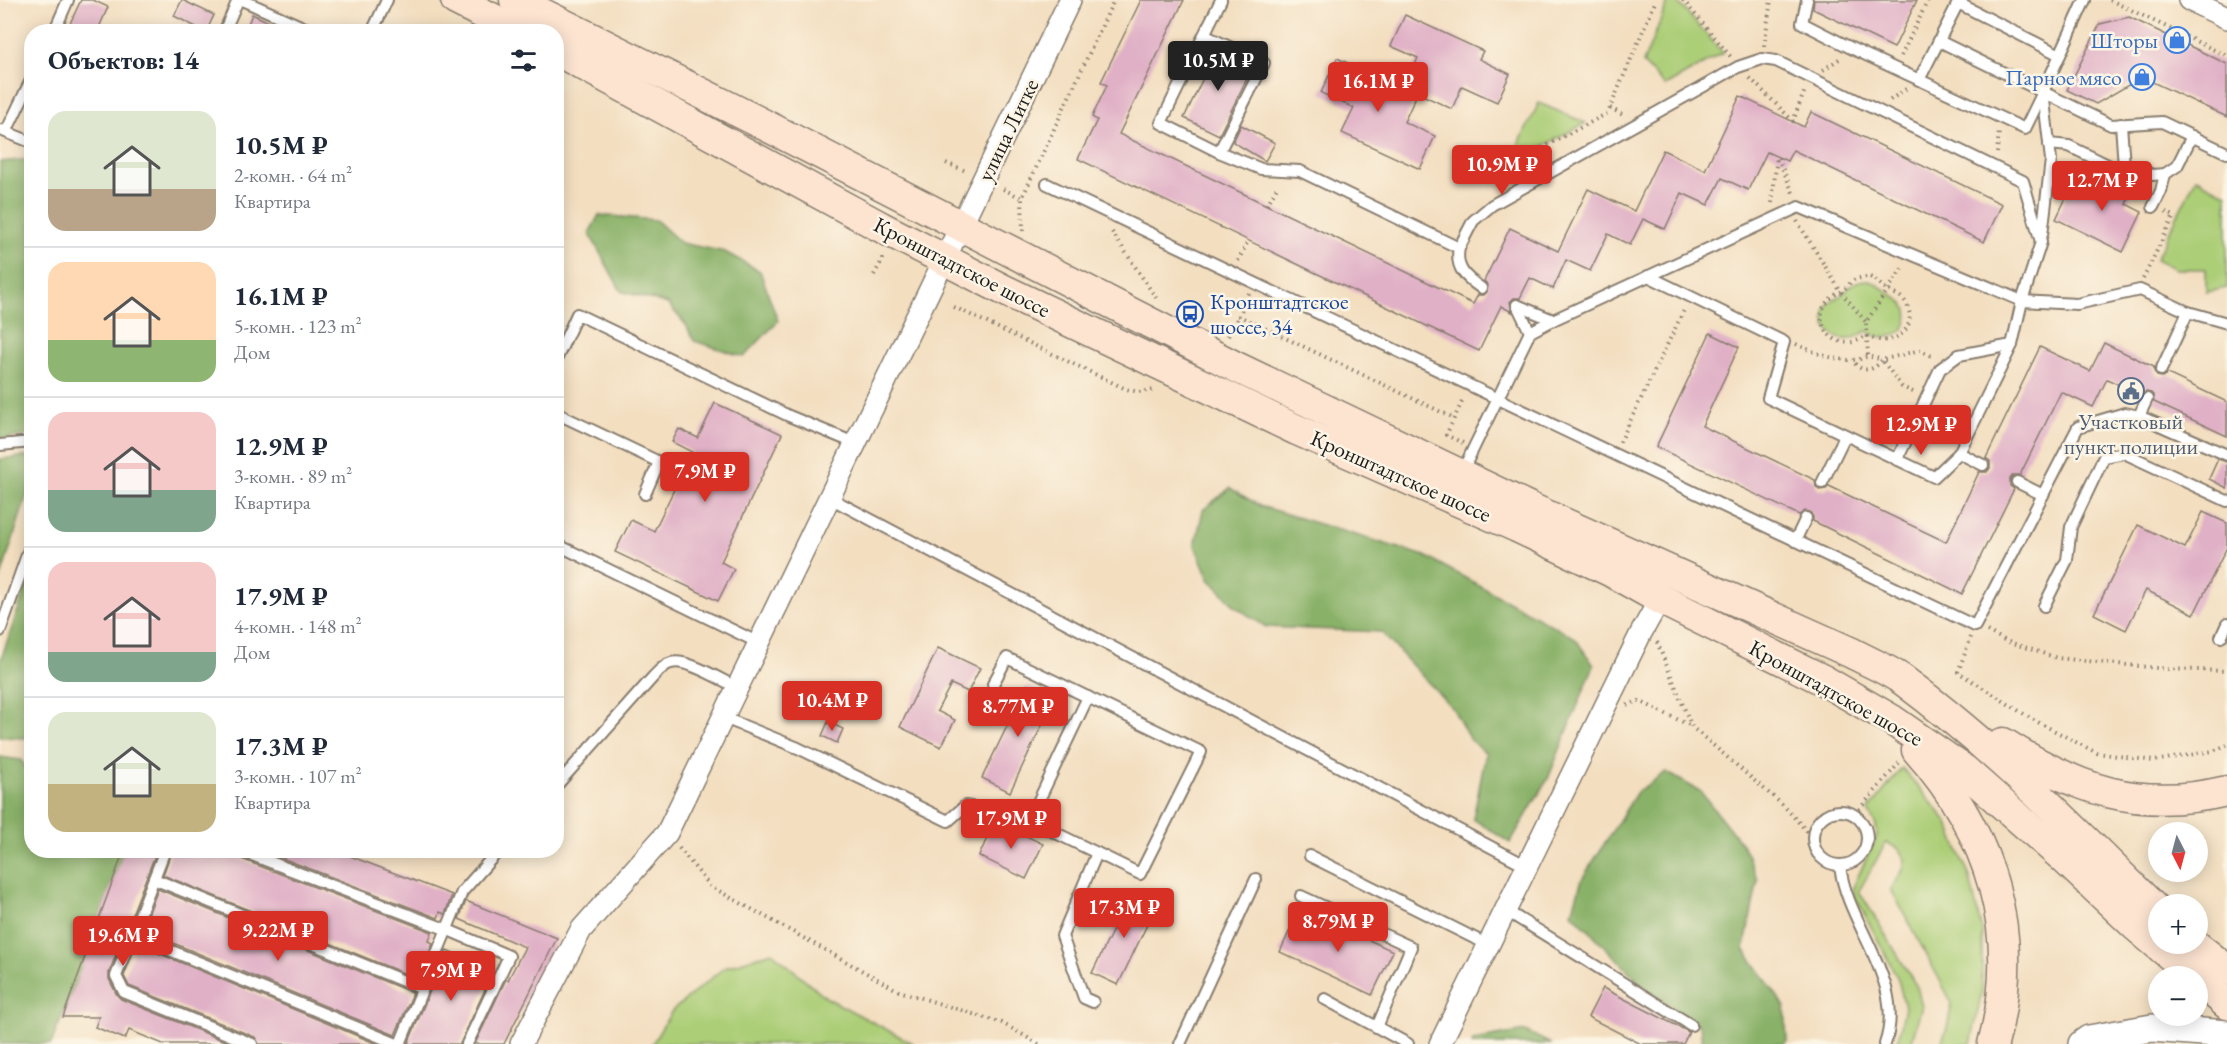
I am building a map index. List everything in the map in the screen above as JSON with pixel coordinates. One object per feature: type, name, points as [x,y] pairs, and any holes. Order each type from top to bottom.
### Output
[{"type":"main road","points":[[456,0],[503,24]]},
{"type":"main road","name":"Кронштадтское шоссе","points":[[515,0],[562,24]]},
{"type":"main road","name":"Кронштадтское шоссе","points":[[564,25],[962,226],[1189,344],[1461,475],[1852,653],[1903,680],[2033,789],[2148,902]]},
{"type":"main road","name":"Кронштадтское шоссе","points":[[564,54],[945,260],[1298,430],[1610,571],[1660,599],[1823,680],[1892,720],[1964,770],[2182,966]]},
{"type":"main road","points":[[1903,680],[2038,765],[2095,788],[2116,794],[2162,800],[2227,791]]},
{"type":"main road","points":[[1892,720],[1930,765],[1955,800],[1972,828],[1995,884],[2003,925],[2005,969],[1998,1026],[1993,1044]]},
{"type":"main road","points":[[2207,954],[2227,970]]},
{"type":"main road","name":"Кронштадтское шоссе","points":[[2208,988],[2227,1004]]},
{"type":"street","name":"улица Литке","points":[[521,1044],[581,930],[667,833],[1070,0]]},
{"type":"street","points":[[2189,0],[2227,18]]},
{"type":"street","points":[[1440,1044],[1641,633],[1660,599]]},
{"type":"street","points":[[2082,1044],[2089,1040],[2152,1028],[2227,1034]]},
{"type":"lane","points":[[58,24],[69,0]]},
{"type":"lane","points":[[228,24],[240,0],[296,24]]},
{"type":"lane","points":[[376,24],[387,0]]},
{"type":"lane","points":[[1221,0],[1161,123],[1219,152],[1261,169],[1300,171],[1459,248]]},
{"type":"lane","points":[[1807,0],[1802,22],[1853,50],[2025,129],[2085,0]]},
{"type":"lane","points":[[1919,80],[1958,3],[2060,55]]},
{"type":"lane","points":[[1204,35],[1264,63],[1219,152]]},
{"type":"lane","points":[[1939,41],[2111,125],[2162,122],[2227,153]]},
{"type":"lane","points":[[1481,288],[1462,273],[1457,259],[1459,248],[1473,221],[1492,205],[1738,67],[1761,59],[1776,61],[2023,181],[2041,242]]},
{"type":"lane","points":[[1648,276],[1784,342],[1768,398],[1934,477],[1959,453],[2012,345],[2022,301],[2041,242],[2051,160],[2043,92]]},
{"type":"lane","points":[[24,93],[3,131],[24,139]]},
{"type":"lane","points":[[2121,124],[2124,166]]},
{"type":"lane","points":[[2049,144],[2069,146],[2112,167],[2132,166],[2152,175],[2165,174],[2178,166],[2192,136]]},
{"type":"lane","points":[[2153,207],[2161,191],[2165,174]]},
{"type":"lane","points":[[1047,184],[1975,626],[2078,428],[2125,413],[2139,416],[2227,455]]},
{"type":"lane","points":[[1461,475],[1496,398],[1530,332],[1795,209],[2022,301],[2077,304],[2140,290],[2188,312],[2227,323]]},
{"type":"lane","points":[[1530,332],[1517,304],[1553,320]]},
{"type":"lane","points":[[2161,370],[2188,312]]},
{"type":"lane","points":[[564,343],[577,315],[789,416],[857,444]]},
{"type":"lane","points":[[1897,460],[1940,369],[1959,355],[2012,345]]},
{"type":"lane","points":[[2139,416],[2147,399]]},
{"type":"lane","points":[[564,417],[659,462],[645,494]]},
{"type":"lane","points":[[1822,483],[1845,435]]},
{"type":"lane","points":[[0,445],[24,442]]},
{"type":"lane","points":[[1959,453],[1983,465]]},
{"type":"lane","points":[[2044,606],[2067,560],[2071,527],[2104,457],[2124,453],[2227,501]]},
{"type":"lane","points":[[2017,482],[2043,495]]},
{"type":"lane","points":[[830,498],[1527,866]]},
{"type":"lane","points":[[1796,540],[1806,518]]},
{"type":"lane","points":[[564,548],[759,643]]},
{"type":"lane","points":[[0,631],[24,564]]},
{"type":"lane","points":[[2221,637],[2227,624]]},
{"type":"lane","points":[[723,717],[798,748],[948,821],[965,806],[1021,816],[1140,874],[1202,752],[1007,658],[993,684]]},
{"type":"lane","points":[[564,777],[652,677],[669,663],[680,662],[692,666],[736,687]]},
{"type":"lane","points":[[1029,821],[1088,697]]},
{"type":"lane","points":[[1841,810],[1855,814],[1865,824],[1868,838],[1864,853],[1853,862],[1840,866],[1825,862],[1815,851],[1812,837],[1816,823],[1827,813],[1841,810]]},
{"type":"lane","points":[[1093,1002],[1084,998],[1062,936],[1097,853]]},
{"type":"lane","points":[[1310,856],[1488,945]]},
{"type":"lane","points":[[162,858],[116,976],[124,992],[252,1044]]},
{"type":"lane","points":[[260,858],[448,930],[509,956],[467,1044]]},
{"type":"lane","points":[[133,935],[398,1044],[448,930],[462,892],[492,858]]},
{"type":"lane","points":[[1840,866],[1842,884],[1887,984],[1890,1031],[1886,1044]]},
{"type":"lane","points":[[154,879],[423,989]]},
{"type":"lane","points":[[1180,1044],[1256,879]]},
{"type":"lane","points":[[1301,896],[1411,947],[1377,1027]]},
{"type":"lane","points":[[1505,910],[1691,1025]]},
{"type":"lane","points":[[1324,999],[1408,1044]]},
{"type":"path","points":[[1003,189],[1022,198],[1114,0]]},
{"type":"path","points":[[1522,188],[1510,165],[1608,113],[1656,0]]},
{"type":"path","points":[[1683,0],[1738,67],[1793,122]]},
{"type":"path","points":[[1761,59],[1771,0]]},
{"type":"path","points":[[1900,57],[1928,0]]},
{"type":"path","points":[[2110,0],[2227,56]]},
{"type":"path","points":[[1876,111],[1919,80]]},
{"type":"path","points":[[1995,168],[2000,118]]},
{"type":"path","points":[[1771,220],[1777,156],[1795,209],[1841,292],[1866,321]]},
{"type":"path","points":[[946,163],[966,171]]},
{"type":"path","points":[[1267,205],[1285,170]]},
{"type":"path","points":[[2140,290],[2174,216],[2153,207]]},
{"type":"path","points":[[1108,213],[1104,221],[1159,302]]},
{"type":"path","points":[[1232,272],[1248,241]]},
{"type":"path","points":[[874,275],[885,254]]},
{"type":"path","points":[[1868,355],[1866,321],[1912,255]]},
{"type":"path","points":[[1870,277],[1898,294],[1907,304],[1910,316],[1907,328],[1899,338],[1887,342],[1874,340],[1866,335],[1859,341],[1847,344],[1835,340],[1826,332],[1822,320],[1823,308],[1831,297],[1858,278],[1870,277]]},
{"type":"path","points":[[1254,283],[1239,316],[1454,418]]},
{"type":"path","points":[[1615,454],[1691,297]]},
{"type":"path","points":[[954,307],[1126,389],[1138,392],[1157,390]]},
{"type":"path","points":[[1784,342],[1796,344],[1826,357],[1852,360],[1868,355],[1882,360],[1902,387]]},
{"type":"path","points":[[1852,360],[1863,370],[1871,370],[1882,360],[1920,350]]},
{"type":"path","points":[[1470,386],[1446,435],[1473,447]]},
{"type":"path","points":[[2227,671],[2168,669],[2057,658],[2006,641],[1975,626],[1958,672],[2032,719],[2097,753],[2154,761],[2213,751],[2227,745]]},
{"type":"path","points":[[1655,637],[1692,727],[1784,806],[1812,837]]},
{"type":"path","points":[[1855,814],[1903,760]]},
{"type":"path","points":[[667,833],[710,886],[898,992],[1002,1023],[1039,1044]]},
{"type":"green space","points":[[1669,0],[1676,0],[1723,53],[1665,86],[1643,63]]},
{"type":"green space","points":[[1539,103],[1586,123],[1509,164]]},
{"type":"green space","points":[[24,160],[24,436],[0,439],[0,162]]},
{"type":"green space","points":[[2196,178],[2227,194],[2227,288],[2206,292],[2206,269],[2176,269],[2156,259]]},
{"type":"green space","points":[[599,215],[656,220],[681,243],[725,252],[760,271],[778,321],[744,357],[694,341],[686,325],[668,304],[621,291],[589,233]]},
{"type":"green space","points":[[1869,280],[1904,304],[1907,321],[1904,327],[1892,336],[1884,337],[1866,331],[1855,338],[1836,337],[1826,324],[1827,308],[1833,300],[1855,283]]},
{"type":"green space","points":[[24,457],[24,504],[0,580],[0,459]]},
{"type":"green space","points":[[1230,488],[1260,506],[1425,556],[1574,637],[1594,665],[1548,779],[1510,843],[1473,819],[1486,753],[1470,740],[1453,709],[1381,632],[1266,627],[1236,607],[1209,579],[1195,546],[1203,510]]},
{"type":"green space","points":[[24,593],[24,738],[0,737],[0,662]]},
{"type":"green space","points":[[0,757],[21,760],[24,764],[24,858],[121,858],[51,1044],[0,1044]]},
{"type":"green space","points":[[1902,768],[1947,821],[1969,875],[1982,931],[1982,991],[1971,1044],[1941,1044],[1952,1003],[1891,889],[1903,870],[1905,859],[1898,848],[1886,843],[1859,891],[1917,987],[1922,1006],[1911,1044],[1897,1044],[1905,1007],[1898,979],[1852,890],[1877,835],[1876,825],[1868,811]]},
{"type":"green space","points":[[1666,772],[1700,791],[1744,847],[1758,880],[1744,949],[1785,1007],[1787,1041],[1785,1044],[1702,1044],[1700,1026],[1644,987],[1572,913],[1582,879],[1637,792]]},
{"type":"green space","points":[[772,952],[827,998],[914,1044],[652,1044],[672,1011],[725,967]]},
{"type":"green space","points":[[1525,1031],[1551,1044],[1472,1044],[1474,1040]]},
{"type":"building","points":[[81,0],[93,0],[108,7],[101,24],[70,24]]},
{"type":"building","points":[[182,0],[214,15],[210,24],[190,24],[174,16]]},
{"type":"building","points":[[1141,0],[1184,0],[1119,134],[1473,304],[1478,295],[1484,295],[1487,292],[1488,285],[1484,281],[1510,228],[1558,251],[1588,189],[1634,211],[1663,150],[1705,170],[1740,96],[1804,127],[1811,112],[2002,204],[1984,242],[1793,150],[1787,161],[1767,152],[1748,190],[1722,178],[1708,205],[1682,193],[1665,229],[1643,219],[1630,245],[1608,234],[1590,271],[1566,260],[1553,289],[1530,278],[1520,298],[1514,298],[1510,302],[1512,312],[1501,306],[1479,351],[1078,159],[1097,120],[1092,117],[1107,85],[1101,82]]},
{"type":"building","points":[[1814,0],[1917,0],[1894,48],[1813,9]]},
{"type":"building","points":[[252,14],[273,24],[248,24]]},
{"type":"building","points":[[1405,15],[1483,51],[1479,59],[1510,74],[1497,102],[1462,86],[1452,109],[1405,87],[1418,58],[1391,46]]},
{"type":"building","points":[[2129,17],[2227,64],[2227,117],[2142,77],[2096,104],[2067,90],[2100,24]]},
{"type":"building","points":[[1217,49],[1253,66],[1219,135],[1184,118]]},
{"type":"building","points":[[1337,58],[1417,94],[1404,122],[1435,136],[1420,169],[1342,133],[1354,108],[1321,93]]},
{"type":"building","points":[[1241,125],[1275,143],[1265,161],[1233,142]]},
{"type":"building","points":[[2119,174],[2125,174],[2138,180],[2126,204],[2142,212],[2123,252],[2056,219],[2075,179],[2108,195]]},
{"type":"building","points":[[1710,333],[1739,347],[1702,426],[1815,480],[1819,490],[1829,486],[1946,542],[1979,472],[1987,472],[1990,468],[1990,461],[1986,458],[2040,347],[2090,371],[2104,343],[2154,367],[2157,376],[2162,377],[2168,374],[2227,402],[2227,436],[2154,402],[2151,393],[2146,392],[2141,395],[2107,379],[2093,407],[2061,392],[2020,475],[2013,475],[2010,479],[2010,486],[2014,489],[1962,594],[1813,521],[1810,512],[1805,511],[1799,515],[1656,447]]},
{"type":"building","points":[[715,403],[782,434],[721,562],[734,569],[718,601],[615,552],[631,520],[654,531],[692,452],[672,442],[679,429],[698,438]]},
{"type":"building","points":[[2218,459],[2227,462],[2227,488],[2209,479]]},
{"type":"building","points":[[2203,512],[2227,523],[2227,547],[2194,614],[2146,590],[2126,630],[2094,614],[2138,525],[2185,548]]},
{"type":"building","points":[[938,648],[980,668],[968,692],[951,684],[937,711],[955,720],[941,747],[900,727]]},
{"type":"building","points":[[1027,685],[1055,698],[1010,792],[982,778]]},
{"type":"building","points":[[828,722],[843,729],[837,743],[822,736]]},
{"type":"building","points":[[995,821],[1043,844],[1026,879],[979,856]]},
{"type":"building","points":[[121,858],[154,858],[109,973],[109,979],[121,999],[232,1044],[163,1044],[129,1030],[125,1039],[95,1027],[99,1017],[63,1017]]},
{"type":"building","points":[[169,858],[239,858],[432,932],[429,941],[433,943],[418,979],[163,875]]},
{"type":"building","points":[[282,858],[355,858],[452,895],[445,914],[440,912],[438,918]]},
{"type":"building","points":[[158,889],[413,993],[395,1035],[142,930]]},
{"type":"building","points":[[1131,893],[1156,906],[1118,985],[1092,973]]},
{"type":"building","points":[[466,901],[557,938],[504,1044],[475,1044],[506,979],[508,980],[525,947],[459,919]]},
{"type":"building","points":[[1310,913],[1393,951],[1372,995],[1280,952],[1290,930],[1299,934]]},
{"type":"building","points":[[136,944],[377,1044],[259,1044],[255,1037],[129,986],[124,976]]},
{"type":"building","points":[[447,950],[493,972],[460,1044],[408,1044]]},
{"type":"building","points":[[1603,988],[1689,1032],[1683,1044],[1641,1044],[1588,1017]]},
{"type":"place","name":"Шторы","points":[[2177,40]]},
{"type":"place","name":"Парное мясо","points":[[2142,77]]},
{"type":"place","name":"Кронштадтское шоссе, 34","points":[[1190,314]]},
{"type":"place","name":"Участковый пункт полиции","points":[[2131,391]]}]
